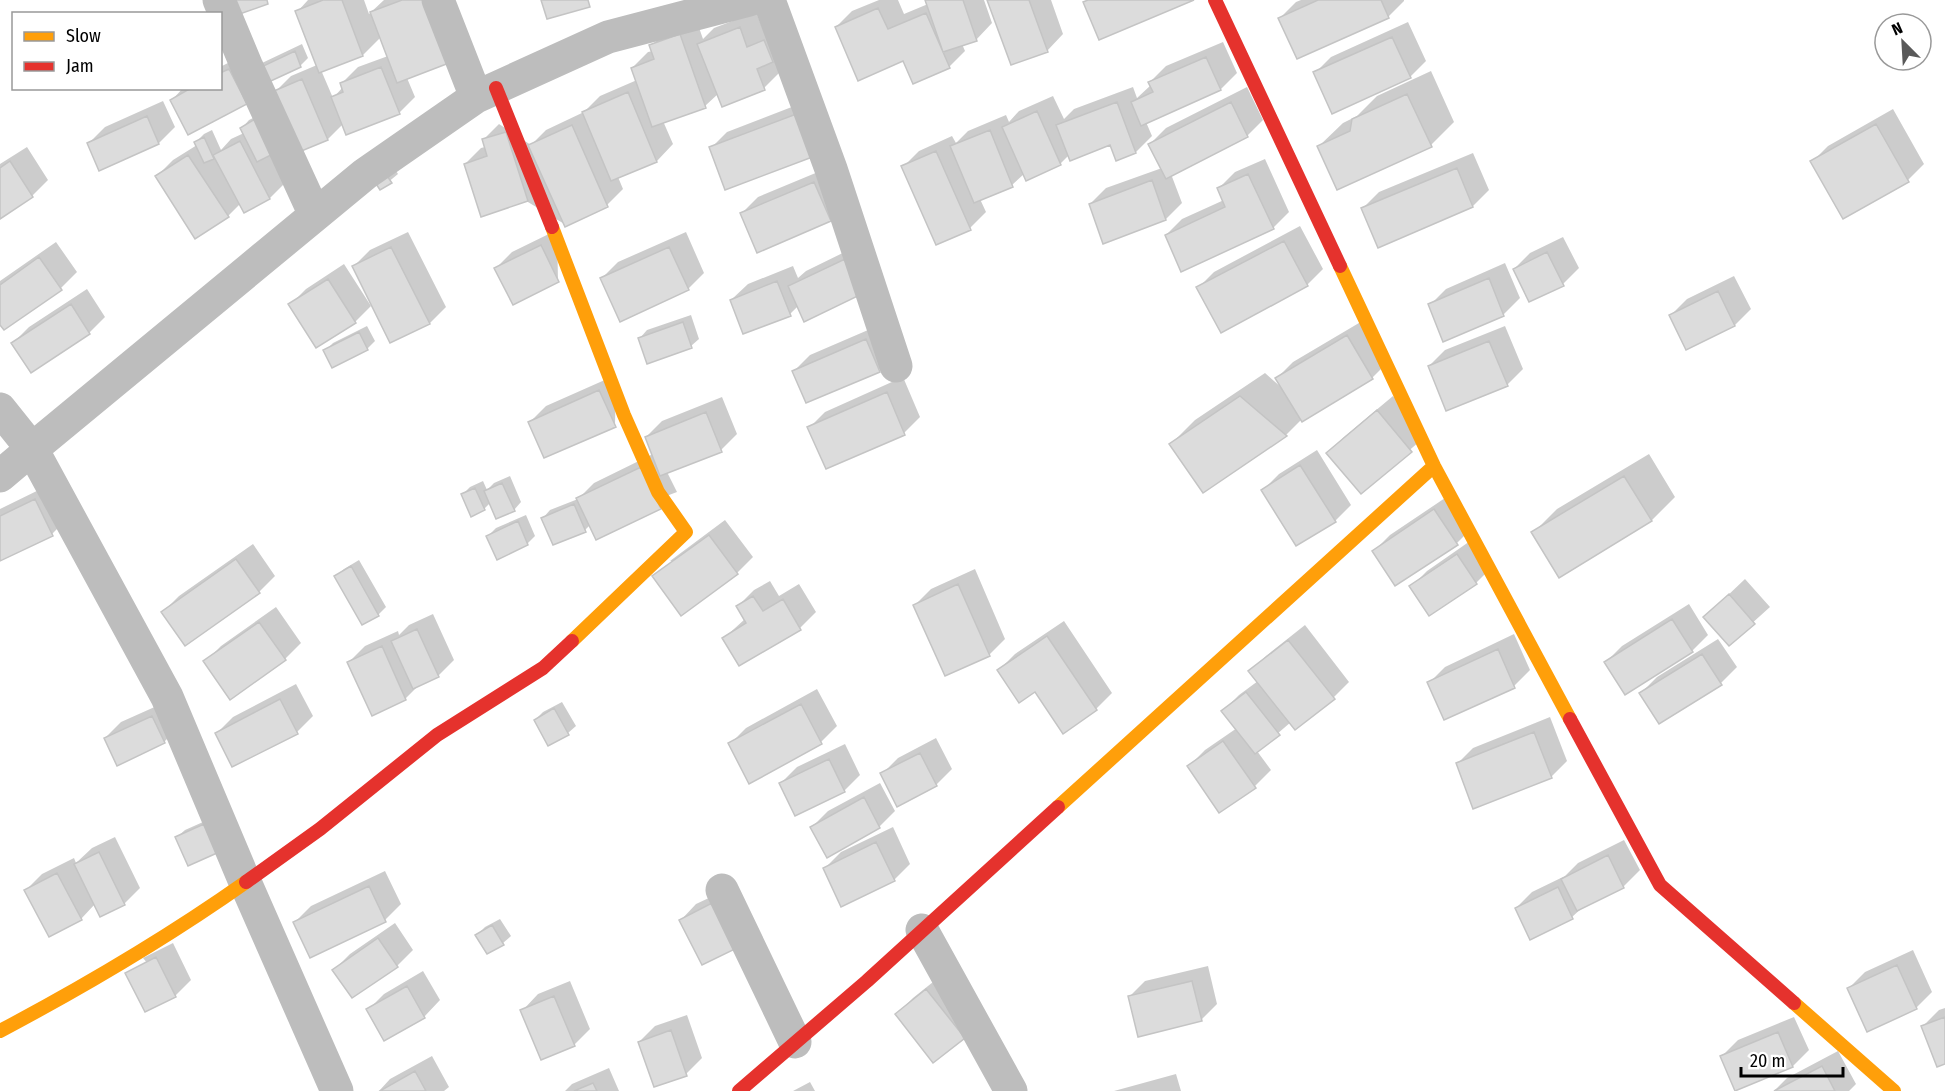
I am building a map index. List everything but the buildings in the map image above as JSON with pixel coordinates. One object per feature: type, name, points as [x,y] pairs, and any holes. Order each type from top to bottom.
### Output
[{"type":"street","points":[[219,0],[315,215]]},
{"type":"street","points":[[0,1031],[84,986],[202,913],[320,829],[437,735],[543,668],[686,532],[658,492],[624,415],[521,147],[486,93],[438,0]]},
{"type":"street","points":[[0,476],[365,174],[486,93],[608,37],[749,0]]},
{"type":"street","points":[[769,0],[831,170],[896,366]]},
{"type":"street","points":[[1215,0],[1434,466],[1660,885],[1894,1091]]},
{"type":"street","points":[[0,409],[32,449],[167,697],[337,1091]]},
{"type":"street","points":[[739,1091],[867,981],[1434,466]]},
{"type":"street","points":[[722,890],[795,1042]]},
{"type":"street","points":[[922,930],[1011,1091]]},
{"type":"traffic: slow","points":[[552,227],[624,415],[658,492],[686,532],[572,641]]},
{"type":"traffic: slow","points":[[1340,266],[1434,466],[1570,719]]},
{"type":"traffic: slow","points":[[1058,807],[1434,466]]},
{"type":"traffic: slow","points":[[0,1031],[126,960],[246,882]]},
{"type":"traffic: slow","points":[[1794,1003],[1894,1091]]},
{"type":"traffic: jam","points":[[1215,0],[1340,266]]},
{"type":"traffic: jam","points":[[496,88],[552,227]]},
{"type":"traffic: jam","points":[[246,882],[320,829],[437,735],[543,668],[572,641]]},
{"type":"traffic: jam","points":[[1570,719],[1660,885],[1794,1003]]},
{"type":"traffic: jam","points":[[739,1091],[867,981],[1058,807]]}]
